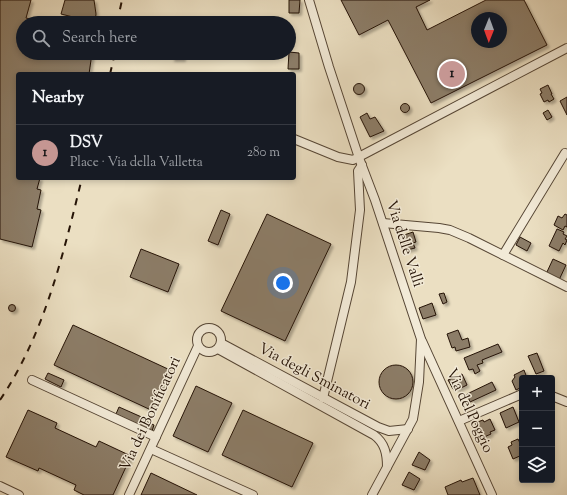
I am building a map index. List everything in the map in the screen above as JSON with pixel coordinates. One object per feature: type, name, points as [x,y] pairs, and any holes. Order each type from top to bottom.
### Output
[{"type":"street","name":"Via delle Valli","points":[[309,0],[360,162],[375,200],[421,339],[418,396],[414,415],[372,495]]},
{"type":"street","points":[[296,140],[338,158],[360,162],[567,48]]},
{"type":"street","points":[[503,254],[566,153]]},
{"type":"street","points":[[324,398],[350,291],[360,203],[358,171],[360,162]]},
{"type":"street","points":[[360,203],[368,199],[375,200]]},
{"type":"street","points":[[382,223],[435,227],[450,230],[503,254],[567,287]]},
{"type":"street","name":"Via degli Sminatori","points":[[206,328],[218,331],[222,339],[220,346],[214,352],[207,353],[200,349],[198,346],[197,337],[199,333],[206,328]]},
{"type":"street","name":"Via del Poggio","points":[[421,339],[492,495]]},
{"type":"street","name":"Via dei Bonificatori","points":[[129,495],[198,346]]},
{"type":"street","name":"Via degli Sminatori","points":[[220,346],[324,398],[378,428],[389,431],[408,429]]},
{"type":"street","name":"Via degli Sminatori","points":[[220,346],[372,433],[379,438],[384,445]]},
{"type":"street","points":[[32,380],[156,437]]},
{"type":"street","points":[[458,421],[519,395]]},
{"type":"street","points":[[555,397],[567,402]]},
{"type":"street","points":[[387,468],[387,456],[384,445],[399,445],[396,431]]},
{"type":"street","points":[[151,449],[253,495]]},
{"type":"street","points":[[0,486],[19,495]]},
{"type":"building","points":[[0,0],[31,0],[27,16],[16,16],[16,60],[91,60],[89,72],[16,72],[16,180],[39,180],[37,189],[41,190],[37,209],[41,210],[32,247],[0,239]]},
{"type":"building","points":[[65,0],[94,0],[96,16],[69,16],[61,14]]},
{"type":"building","points":[[289,0],[300,0],[299,13],[289,13]]},
{"type":"building","points":[[341,0],[430,0],[416,7],[427,30],[486,0],[524,0],[547,45],[431,103],[388,20],[359,35]]},
{"type":"building","points":[[296,53],[299,53],[299,69],[288,69],[289,60],[296,60]]},
{"type":"building","points":[[359,83],[363,85],[365,89],[363,93],[359,95],[355,93],[353,89],[355,85]]},
{"type":"building","points":[[548,85],[554,99],[549,102],[548,100],[544,102],[540,94],[542,93],[540,89]]},
{"type":"building","points":[[567,97],[567,115],[560,101]]},
{"type":"building","points":[[405,103],[410,108],[405,113],[400,108]]},
{"type":"building","points":[[548,110],[552,117],[547,120],[543,113]]},
{"type":"building","points":[[367,113],[370,119],[375,117],[384,131],[370,137],[360,117]]},
{"type":"building","points":[[221,210],[230,214],[218,245],[208,241]]},
{"type":"building","points":[[267,214],[331,244],[285,341],[221,311]]},
{"type":"building","points":[[565,214],[567,215],[567,227],[565,226],[563,230],[554,225],[558,216],[562,218]]},
{"type":"building","points":[[557,229],[564,232],[563,234],[567,236],[565,239],[567,240],[565,245],[563,243],[559,251],[549,246]]},
{"type":"building","points":[[413,232],[416,242],[413,243],[415,248],[402,250],[398,237]]},
{"type":"building","points":[[520,237],[531,243],[527,251],[516,245]]},
{"type":"building","points":[[141,249],[179,264],[168,292],[130,277]]},
{"type":"building","points":[[553,259],[566,265],[559,280],[546,274]]},
{"type":"building","points":[[444,293],[447,302],[443,304],[439,294]]},
{"type":"building","points":[[432,303],[436,315],[423,319],[419,308]]},
{"type":"building","points":[[12,305],[15,308],[12,311],[9,308]]},
{"type":"building","points":[[73,325],[170,370],[151,410],[54,365]]},
{"type":"building","points":[[458,330],[462,340],[468,338],[470,347],[456,351],[455,347],[452,348],[447,334]]},
{"type":"building","points":[[498,344],[502,352],[482,360],[483,363],[477,365],[480,371],[475,374],[473,369],[469,370],[464,358]]},
{"type":"building","points":[[537,353],[544,371],[536,374],[528,356]]},
{"type":"building","points":[[396,365],[408,370],[413,382],[408,394],[396,399],[384,394],[379,382],[384,370]]},
{"type":"building","points":[[524,370],[526,375],[519,375],[519,388],[516,390],[512,381],[515,377],[514,375]]},
{"type":"building","points":[[48,373],[64,380],[61,387],[45,379]]},
{"type":"building","points":[[462,374],[467,385],[457,390],[456,387],[453,389],[448,380]]},
{"type":"building","points":[[492,382],[496,390],[470,402],[467,394]]},
{"type":"building","points":[[196,386],[232,403],[208,452],[173,436]]},
{"type":"building","points":[[119,407],[146,419],[145,421],[154,425],[152,431],[116,414]]},
{"type":"building","points":[[513,407],[519,422],[506,428],[500,413]]},
{"type":"building","points":[[28,410],[57,423],[55,428],[96,447],[99,441],[131,456],[113,495],[84,495],[74,490],[76,485],[39,468],[38,471],[6,457]]},
{"type":"building","points":[[243,410],[313,443],[292,487],[222,455]]},
{"type":"building","points":[[490,419],[495,430],[490,432],[491,434],[482,438],[475,423],[483,420],[484,422]]},
{"type":"building","points":[[518,439],[519,441],[519,456],[513,459],[508,447],[512,445],[511,442]]},
{"type":"building","points":[[419,452],[430,460],[425,470],[412,465]]},
{"type":"building","points":[[409,472],[420,479],[414,490],[402,485]]},
{"type":"building","points":[[151,473],[197,495],[141,495]]},
{"type":"building","points":[[473,478],[480,495],[448,495],[445,487],[461,480],[462,482]]},
{"type":"railway","points":[[119,16],[122,0]]},
{"type":"railway","points":[[110,72],[113,60]]},
{"type":"railway","points":[[0,400],[16,374],[41,321],[60,264],[82,180]]},
{"type":"place","name":"DSV","points":[[452,74]]}]
